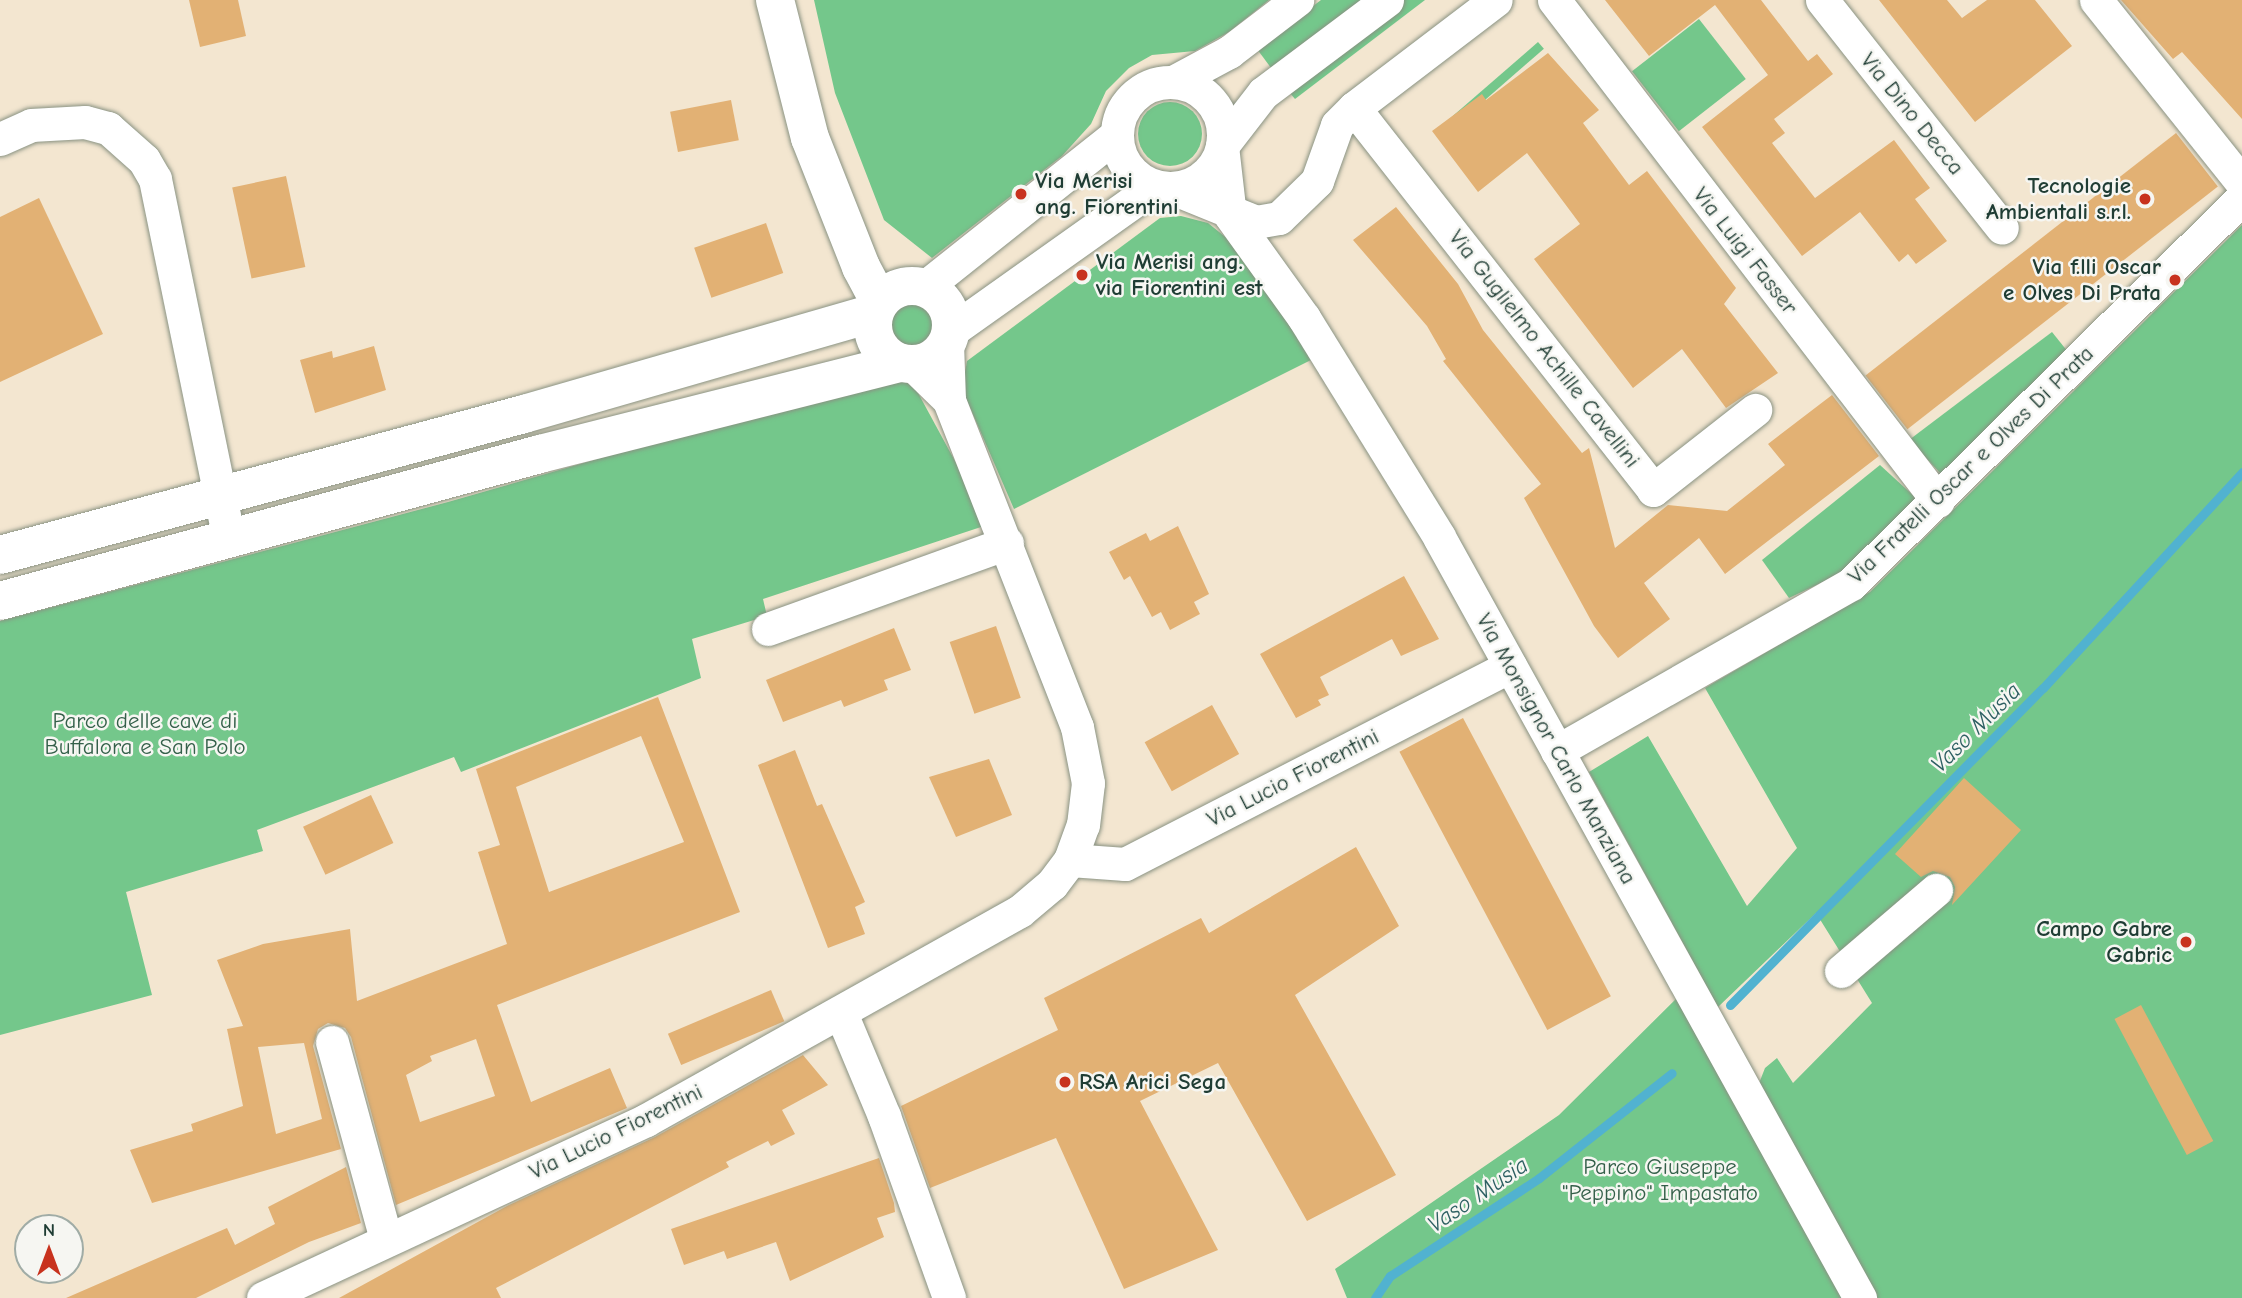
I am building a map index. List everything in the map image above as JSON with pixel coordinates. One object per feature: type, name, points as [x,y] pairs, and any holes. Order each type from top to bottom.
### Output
[{"type":"street","points":[[775,0],[810,138],[861,267],[898,297],[946,304],[949,337]]},
{"type":"street","points":[[1163,187],[1127,167],[1116,135],[1119,118],[1133,97],[1155,83],[1173,82],[1229,52],[1297,0]]},
{"type":"street","points":[[0,601],[907,364],[927,362],[949,337],[1163,187],[1203,177],[1222,146],[1262,93],[1387,0]]},
{"type":"street","points":[[1230,215],[1256,222],[1279,218],[1306,195],[1317,181],[1338,125],[1354,108],[1496,0]]},
{"type":"street","name":"Via Luigi Fasser","points":[[1553,0],[1938,501]]},
{"type":"street","name":"Via Dino Decca","points":[[1822,0],[2002,228]]},
{"type":"street","points":[[2096,0],[2242,183]]},
{"type":"street","points":[[1173,82],[1207,96],[1220,119],[1222,146]]},
{"type":"street","name":"Via Guglielmo Achille Cavellini","points":[[1354,108],[1653,490],[1755,410]]},
{"type":"street","points":[[0,139],[31,125],[85,122],[108,128],[144,160],[155,179],[229,539]]},
{"type":"street","points":[[0,555],[220,496],[898,297],[1116,135]]},
{"type":"street","name":"Via Monsignor Carlo Manziana","points":[[1222,146],[1230,215],[1304,318],[1439,537],[1860,1298]]},
{"type":"street","name":"Via Monsignor Carlo Manziana","points":[[1163,187],[1230,215]]},
{"type":"street","name":"Via Fratelli Oscar e Olves Di Prata","points":[[1557,751],[1851,584],[2242,198]]},
{"type":"street","points":[[898,297],[874,337],[888,358],[907,364]]},
{"type":"street","name":"Via Lucio Fiorentini","points":[[262,1298],[646,1120],[1020,911],[1052,884],[1070,860],[1083,825],[1088,783],[1077,727],[949,400],[949,337]]},
{"type":"street","name":"Via Lucio Fiorentini","points":[[907,364],[949,400]]},
{"type":"street","points":[[768,629],[1007,543]]},
{"type":"street","name":"Via Lucio Fiorentini","points":[[1070,860],[1125,864],[1510,666]]},
{"type":"street","points":[[1841,971],[1936,891]]},
{"type":"street","points":[[841,1013],[884,1116],[948,1298]]},
{"type":"street","points":[[332,1042],[386,1240]]},
{"type":"green space","points":[[814,0],[1269,0],[1229,32],[1195,51],[1152,55],[1129,68],[1106,91],[1091,124],[1062,156],[932,258],[884,220],[835,93]]},
{"type":"green space","points":[[1321,0],[1369,0],[1274,72],[1257,49]]},
{"type":"green space","points":[[1400,0],[1425,0],[1295,99],[1285,87]]},
{"type":"green space","points":[[1699,19],[1746,79],[1679,131],[1632,71]]},
{"type":"green space","points":[[1538,42],[1544,49],[1444,135],[1438,129]]},
{"type":"green space","points":[[1170,102],[1188,108],[1196,116],[1202,134],[1196,152],[1188,160],[1170,166],[1152,160],[1144,152],[1138,134],[1144,116],[1152,108]]},
{"type":"green space","points":[[1181,216],[1208,223],[1229,240],[1317,357],[1014,509],[962,389],[967,361],[1160,218]]},
{"type":"green space","points":[[2242,225],[2242,1298],[1872,1298],[1756,1091],[1765,1068],[1777,1058],[1793,1083],[1872,1003],[1816,913],[1718,1007],[1589,772],[1648,736],[1747,906],[1797,848],[1705,688],[1870,592]]},
{"type":"green space","points":[[914,303],[929,310],[936,325],[929,340],[914,347],[899,340],[892,325],[899,310]]},
{"type":"green space","points":[[2052,332],[2072,357],[1944,477],[1909,440]]},
{"type":"green space","name":"Parco delle cave di Buffalora e San Polo","points":[[882,377],[906,382],[917,391],[987,520],[981,527],[763,599],[767,616],[692,639],[701,678],[461,772],[454,757],[257,830],[263,851],[126,892],[152,995],[0,1035],[0,621],[448,502]]},
{"type":"green space","points":[[1880,465],[1916,498],[1844,572],[1789,598],[1762,560]]},
{"type":"green space","name":"Parco Giuseppe \"Peppino\" Impastato","points":[[1688,987],[1860,1298],[1347,1298],[1335,1269],[1559,1115]]},
{"type":"building","points":[[189,0],[238,0],[246,36],[200,47]]},
{"type":"building","points":[[1605,0],[1761,0],[1808,61],[1817,54],[1833,74],[1774,119],[1785,133],[1772,143],[1815,198],[1894,140],[1930,188],[1915,199],[1947,241],[1916,264],[1908,254],[1899,262],[1860,212],[1802,256],[1702,127],[1768,75],[1715,5],[1649,56]]},
{"type":"building","points":[[1879,0],[1947,0],[1962,18],[1987,0],[2035,0],[2072,46],[1975,122]]},
{"type":"building","points":[[2121,0],[2242,0],[2242,119],[2182,52],[2173,59]]},
{"type":"building","points":[[1548,53],[1599,110],[1583,123],[1629,185],[1647,171],[1736,288],[1724,304],[1778,373],[1726,408],[1682,349],[1633,388],[1534,259],[1580,224],[1527,153],[1478,192],[1432,131],[1482,94],[1486,100]]},
{"type":"building","points":[[731,100],[739,140],[678,152],[670,112]]},
{"type":"building","points":[[2176,133],[2218,187],[1907,429],[1866,376]]},
{"type":"building","points":[[286,176],[305,267],[252,278],[232,187]]},
{"type":"building","points":[[39,198],[103,334],[0,382],[0,217]]},
{"type":"building","points":[[1396,207],[1458,284],[1483,330],[1582,453],[1589,448],[1615,548],[1668,505],[1727,511],[1785,465],[1768,444],[1832,395],[1879,456],[1725,574],[1699,538],[1644,583],[1670,619],[1618,658],[1594,626],[1524,498],[1541,484],[1443,361],[1446,359],[1427,326],[1353,240]]},
{"type":"building","points":[[766,223],[783,273],[711,298],[694,248]]},
{"type":"building","points":[[374,346],[386,390],[315,413],[300,360],[332,351],[333,358]]},
{"type":"building","points":[[1178,526],[1209,594],[1194,602],[1200,614],[1170,630],[1161,612],[1152,617],[1130,576],[1124,580],[1109,552],[1146,533],[1150,541]]},
{"type":"building","points":[[1404,576],[1439,639],[1401,656],[1392,639],[1320,677],[1329,695],[1318,700],[1321,705],[1296,718],[1260,654]]},
{"type":"building","points":[[996,626],[1021,698],[974,714],[950,642]]},
{"type":"building","points":[[894,628],[911,670],[884,680],[888,690],[844,707],[841,700],[783,722],[766,680]]},
{"type":"building","points":[[658,697],[740,912],[497,1005],[531,1102],[610,1068],[627,1108],[396,1205],[351,1037],[345,1028],[328,1023],[318,1029],[313,1046],[341,1149],[152,1203],[130,1150],[193,1131],[191,1124],[243,1106],[227,1029],[243,1026],[217,960],[263,944],[350,929],[357,1001],[507,944],[478,852],[500,845],[476,769]],"holes":[[[641,736],[684,842],[549,892],[516,787]],[[476,1039],[495,1096],[420,1122],[406,1075],[432,1061],[430,1056]],[[304,1043],[322,1119],[276,1134],[258,1047]]]},
{"type":"building","points":[[1212,705],[1239,754],[1172,791],[1145,742]]},
{"type":"building","points":[[1463,718],[1611,996],[1547,1030],[1399,752]]},
{"type":"building","points":[[795,750],[817,806],[822,804],[865,902],[855,907],[865,934],[828,948],[758,765]]},
{"type":"building","points":[[989,759],[1012,815],[956,837],[929,777]]},
{"type":"building","points":[[1964,778],[2021,830],[1952,905],[1955,887],[1950,877],[1933,871],[1921,877],[1895,854]]},
{"type":"building","points":[[371,795],[393,843],[325,875],[303,827]]},
{"type":"building","name":"RSA Arici Sega","points":[[1356,847],[1399,926],[1295,995],[1396,1175],[1307,1221],[1218,1063],[1140,1101],[1218,1250],[1124,1289],[1056,1138],[930,1188],[901,1106],[1058,1030],[1044,998],[1201,918],[1209,933]]},
{"type":"building","points":[[771,990],[784,1021],[681,1065],[668,1034]]},
{"type":"building","points":[[2141,1005],[2213,1141],[2187,1155],[2115,1019]]},
{"type":"building","points":[[803,1055],[828,1085],[782,1110],[795,1134],[771,1146],[768,1141],[726,1162],[729,1167],[496,1288],[501,1298],[339,1298],[507,1206],[655,1137]]},
{"type":"building","points":[[879,1158],[895,1212],[877,1218],[884,1237],[790,1281],[776,1242],[727,1259],[724,1251],[684,1265],[671,1229]]},
{"type":"building","points":[[346,1167],[361,1223],[309,1242],[196,1298],[66,1298],[227,1228],[235,1245],[275,1224],[268,1207]]},
{"type":"waterway","name":"Vaso Musia","points":[[1730,1005],[2043,688],[2242,472]]},
{"type":"waterway","name":"Vaso Musia","points":[[1375,1298],[1390,1276],[1539,1178],[1672,1073]]},
{"type":"place","name":"Via Merisi ang. Fiorentini","points":[[1021,194]]},
{"type":"place","name":"Tecnologie Ambientali s.r.l.","points":[[2145,199]]},
{"type":"place","name":"Via Merisi ang. via Fiorentini est","points":[[1082,275]]},
{"type":"place","name":"Via f.lli Oscar e Olves Di Prata","points":[[2175,280]]},
{"type":"place","name":"Campo Gabre Gabric","points":[[2186,942]]},
{"type":"place","name":"RSA Arici Sega","points":[[1065,1082]]}]
